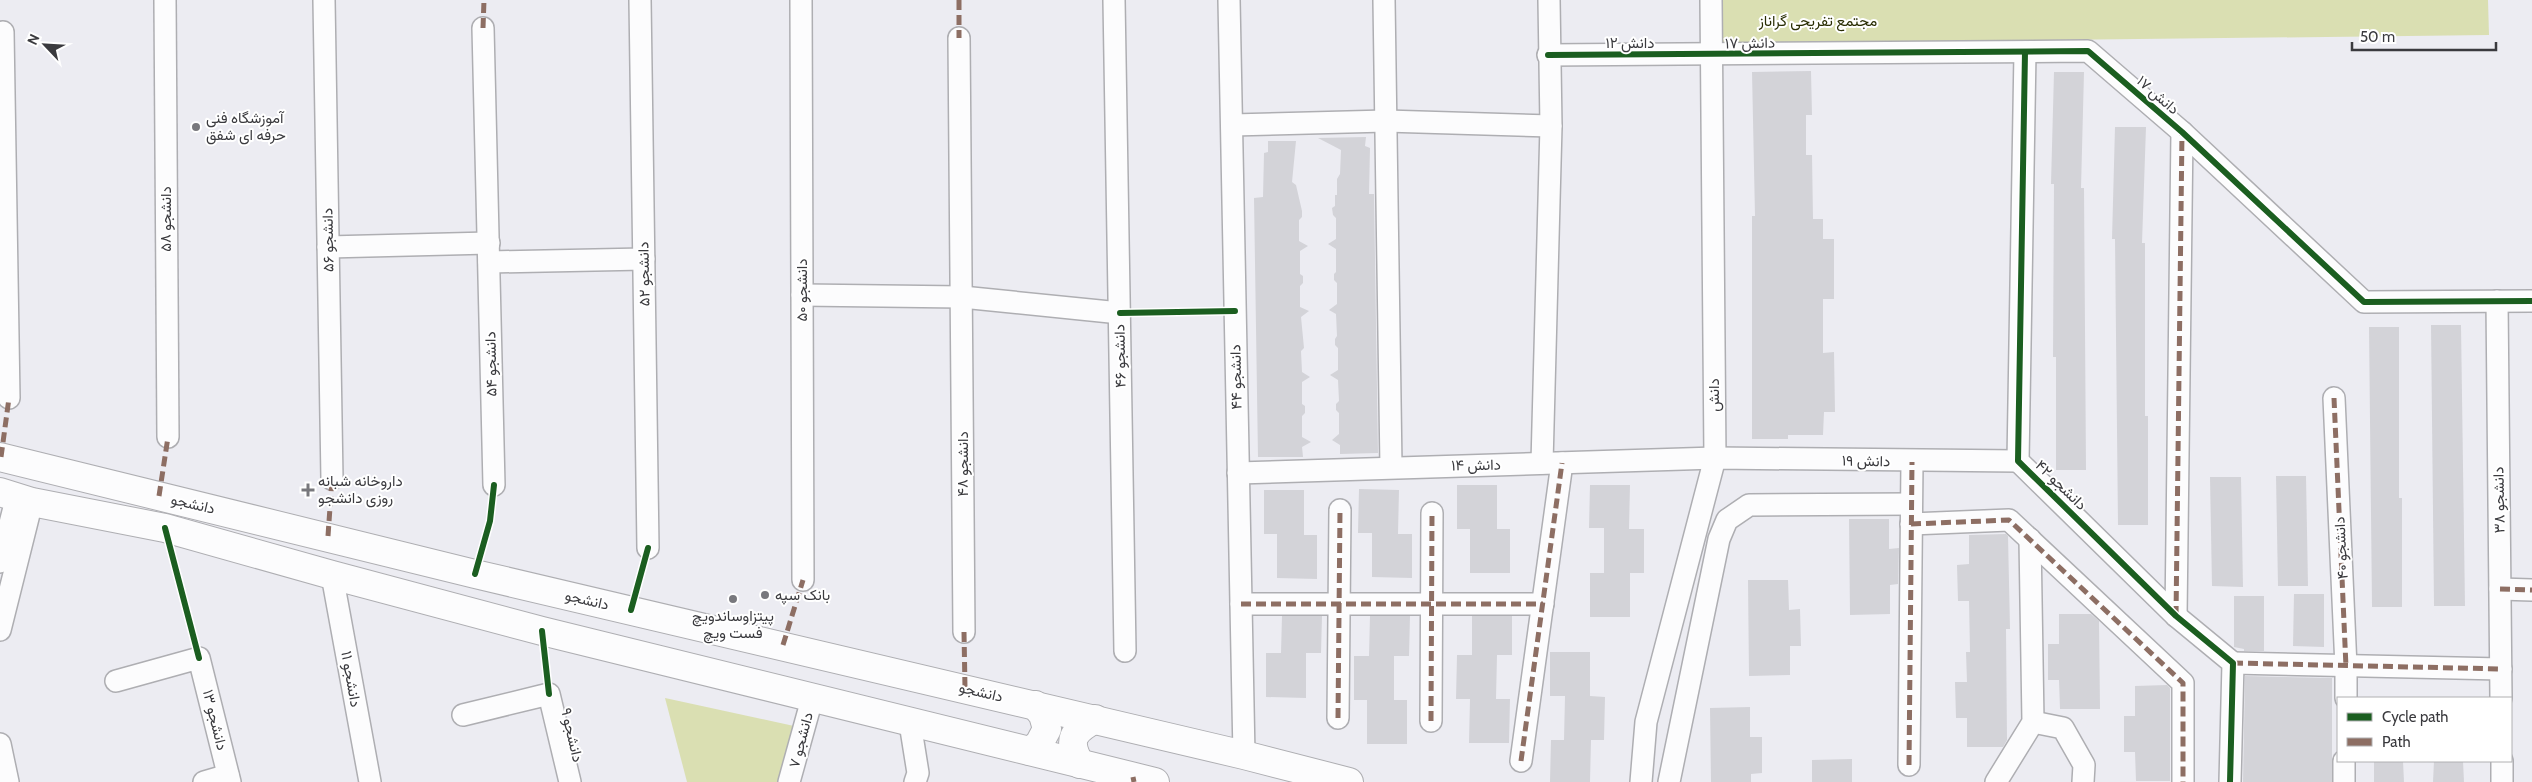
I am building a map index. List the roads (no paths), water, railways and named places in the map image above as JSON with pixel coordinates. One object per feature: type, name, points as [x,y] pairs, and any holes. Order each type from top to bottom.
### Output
[{"type":"main road","name":"دانشجو","points":[[0,457],[475,574],[1095,719],[1349,782]]},
{"type":"main road","name":"دانشجو","points":[[16,497],[165,528],[332,576],[812,698],[1155,782]]},
{"type":"main road","points":[[1030,751],[1039,744],[1047,729],[1043,714],[1035,705]]},
{"type":"main road","points":[[1080,764],[1073,750],[1073,739],[1077,729],[1095,719]]},
{"type":"street","name":"دانشجو ۵۸","points":[[165,0],[168,437]]},
{"type":"street","name":"دانشجو ۵۶","points":[[324,0],[332,479]]},
{"type":"street","name":"دانشجو ۵۲","points":[[640,0],[648,548]]},
{"type":"street","name":"دانشجو ۵۰","points":[[801,0],[804,580]]},
{"type":"street","name":"دانشجو ۴۶","points":[[1114,0],[1125,651]]},
{"type":"street","name":"دانشجو ۴۴","points":[[1229,0],[1244,755]]},
{"type":"street","points":[[1384,0],[1391,467]]},
{"type":"street","points":[[1521,761],[1543,604],[1552,463],[1549,0]]},
{"type":"street","name":"دانش","points":[[1640,782],[1646,722],[1714,458],[1711,0]]},
{"type":"street","name":"دانشجو ۵۴","points":[[484,28],[494,485]]},
{"type":"street","points":[[3,32],[3,222],[9,398]]},
{"type":"street","name":"دانشجو ۴۸","points":[[960,38],[964,632]]},
{"type":"street","name":"دانش ۱۷","points":[[1712,56],[2088,51],[2182,132],[2364,302],[2532,301]]},
{"type":"street","name":"دانشجو ۴۲","points":[[2025,52],[2018,461],[2176,616],[2233,663]]},
{"type":"street","name":"دانش ۱۲","points":[[1548,55],[1712,56]]},
{"type":"street","points":[[1232,125],[1386,121],[1551,126]]},
{"type":"street","points":[[2176,616],[2182,132]]},
{"type":"street","points":[[328,247],[644,258]]},
{"type":"street","points":[[802,295],[962,297],[1120,313]]},
{"type":"street","name":"دانشجو ۳۸","points":[[2497,301],[2501,697]]},
{"type":"street","name":"دانشجو ۴۰","points":[[2334,398],[2346,697]]},
{"type":"street","name":"دانش ۱۹","points":[[1714,458],[1912,462],[2018,461]]},
{"type":"street","name":"دانش ۱۴","points":[[1238,473],[1714,458]]},
{"type":"street","points":[[1909,765],[1912,462]]},
{"type":"street","points":[[0,630],[17,530],[16,497]]},
{"type":"street","points":[[1669,782],[1719,539],[1727,520],[1749,505],[2009,520],[2182,683],[2183,782]]},
{"type":"street","points":[[1338,718],[1340,510]]},
{"type":"street","points":[[1431,721],[1432,513]]},
{"type":"street","points":[[0,562],[17,530]]},
{"type":"street","points":[[1996,782],[2033,722],[2030,540]]},
{"type":"street","name":"دانشجو ۱۱","points":[[332,576],[370,782]]},
{"type":"street","points":[[2500,589],[2532,590]]},
{"type":"street","points":[[1241,604],[1543,604]]},
{"type":"street","name":"دانشجو ۱۳","points":[[116,681],[199,658],[229,778]]},
{"type":"street","points":[[2230,782],[2233,663],[2501,669]]},
{"type":"street","name":"دانشجو ۹","points":[[463,715],[549,694],[570,782]]},
{"type":"street","name":"دانشجو ۷","points":[[789,782],[812,698]]},
{"type":"street","points":[[910,722],[918,773],[915,782]]},
{"type":"street","points":[[2033,722],[2063,728],[2084,765],[2084,782]]},
{"type":"street","points":[[0,744],[4,772]]},
{"type":"street","points":[[2344,762],[2344,782]]},
{"type":"street","points":[[2502,762],[2502,782]]},
{"type":"street","points":[[204,782],[229,778]]},
{"type":"place","name":"آموزشگاه فنی حرفه ای شفق","points":[[196,127]]},
{"type":"place","name":"داروخانه شبانه روزی دانشجو","points":[[308,490]]},
{"type":"place","name":"بانک سپه","points":[[765,595]]},
{"type":"place","name":"پیتزاوساندویچ فست ویچ","points":[[733,599]]},
{"type":"park label","name":"مجتمع تفریحی گراناز","points":[[1818,21]]}]
